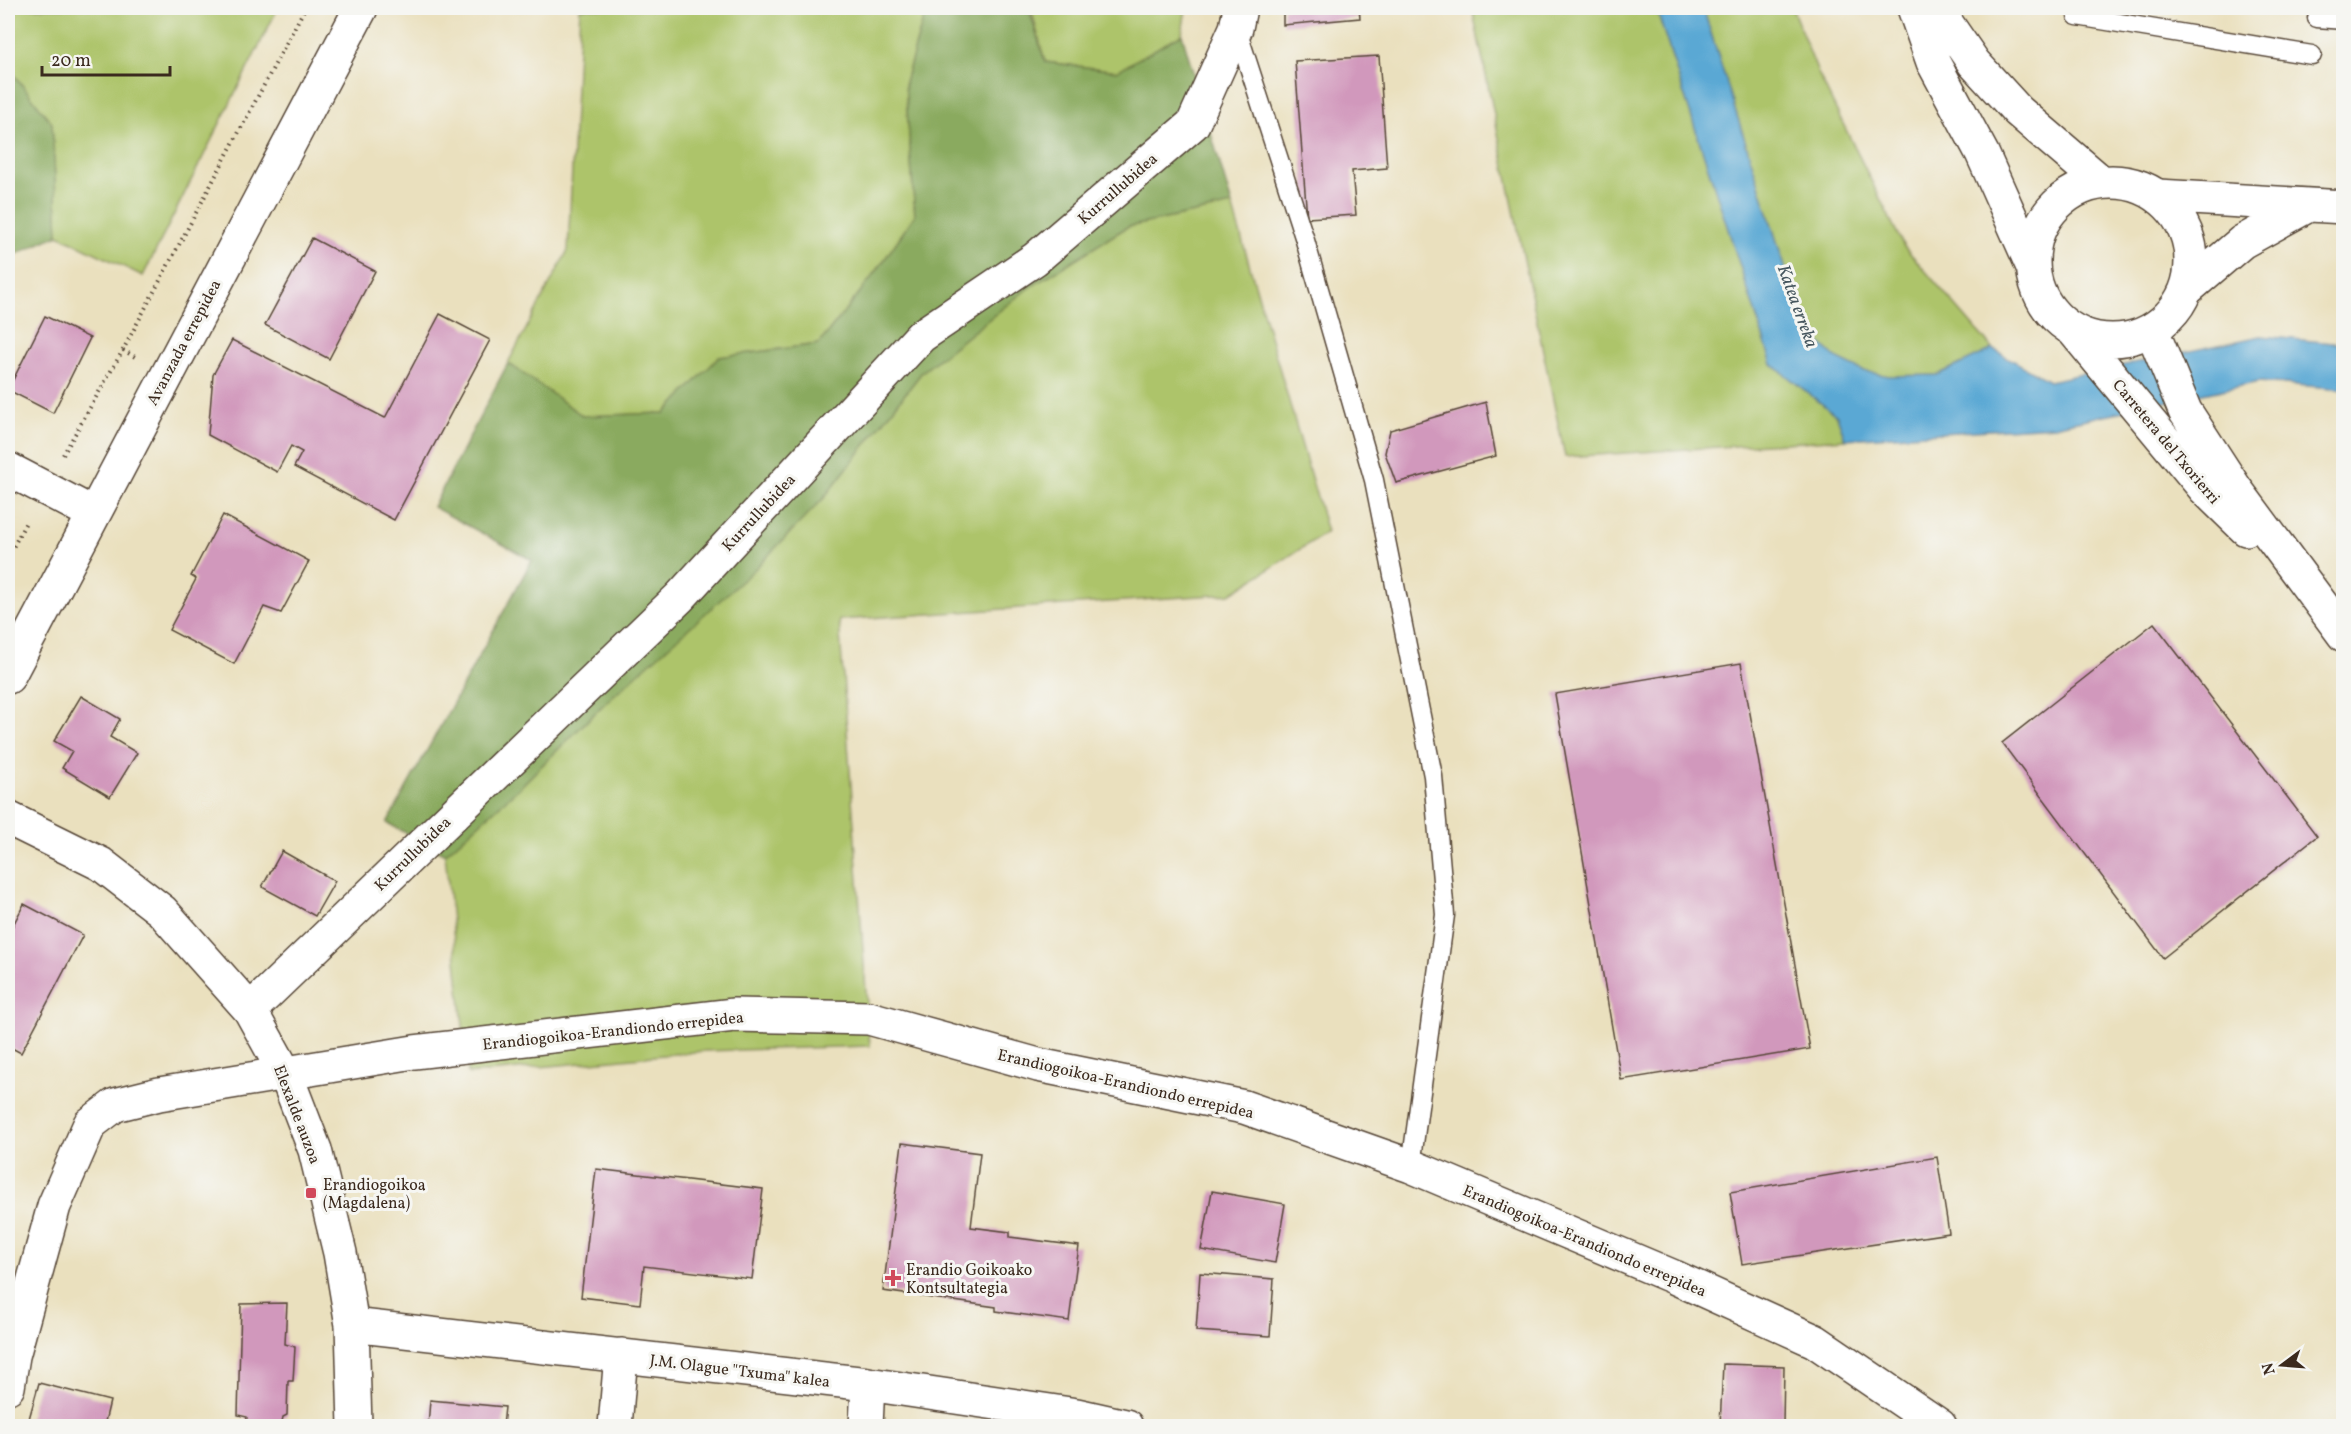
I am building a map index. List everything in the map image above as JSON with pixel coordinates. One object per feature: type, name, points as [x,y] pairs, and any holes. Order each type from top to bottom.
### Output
[{"type":"street","name":"Avanzada errepidea","points":[[8,676],[92,513],[361,8]]},
{"type":"street","points":[[1914,8],[1933,62],[1982,153],[2032,265],[2038,291],[2053,315],[2074,331],[2100,340],[2127,339],[2152,330],[2173,313],[2187,289],[2242,242],[2305,207]]},
{"type":"street","points":[[1936,8],[1974,63],[2018,111],[2102,182]]},
{"type":"street","name":"Kurrullubidea","points":[[250,1010],[680,597],[921,336],[1035,259],[1193,124],[1238,18]]},
{"type":"street","points":[[2032,265],[2035,242],[2044,219],[2059,201],[2079,188],[2102,182],[2131,184],[2158,196],[2173,210],[2184,228],[2191,248],[2191,268],[2187,289]]},
{"type":"street","points":[[2158,196],[2238,199],[2305,207],[2343,207]]},
{"type":"street","name":"Carretera del Txorierri","points":[[2152,330],[2185,411],[2235,488],[2343,635]]},
{"type":"street","name":"Carretera del Txorierri","points":[[2074,331],[2205,489],[2316,597]]},
{"type":"street","points":[[8,469],[92,513]]},
{"type":"street","name":"Elexalde auzoa","points":[[8,818],[101,864],[162,911],[250,1010],[286,1075],[315,1150],[340,1253],[352,1325],[355,1426]]},
{"type":"street","name":"Erandiogoikoa-Erandiondo errepidea","points":[[8,1387],[13,1356],[54,1206],[90,1124],[115,1105],[159,1095],[414,1052],[734,1015],[869,1018],[1038,1065],[1244,1107],[1411,1166],[1674,1277],[1815,1341],[1940,1426]]},
{"type":"street","name":"J.M. Olague \"Txuma\" kalea","points":[[352,1325],[621,1355],[832,1382],[868,1384],[1077,1415],[1126,1426]]},
{"type":"street","points":[[615,1426],[621,1355]]},
{"type":"street","points":[[866,1426],[868,1384]]},
{"type":"lane","points":[[2077,16],[2312,54]]},
{"type":"lane","points":[[1238,18],[1374,480],[1433,776],[1445,915],[1411,1166]]},
{"type":"lane","points":[[2317,18],[2343,20]]},
{"type":"path","points":[[61,458],[123,350],[305,8]]},
{"type":"path","points":[[8,557],[27,520]]},
{"type":"green space","points":[[8,8],[278,8],[143,276],[58,235],[52,124],[8,67]]},
{"type":"green space","points":[[580,8],[926,10],[905,82],[915,215],[876,272],[819,344],[720,357],[665,413],[583,416],[508,363],[568,250]]},
{"type":"green space","points":[[1031,8],[1186,8],[1182,34],[1118,71],[1045,62]]},
{"type":"green space","points":[[1472,8],[1656,8],[1772,364],[1837,416],[1845,439],[1565,457]]},
{"type":"green space","points":[[1703,8],[1792,8],[1818,73],[1903,245],[1993,349],[1937,375],[1889,376],[1863,371],[1836,358],[1804,327]]},
{"type":"green space","points":[[926,10],[1030,12],[1045,62],[1117,71],[1182,34],[1232,205],[1127,227],[1027,289],[922,372],[823,499],[755,569],[605,703],[519,788],[445,854],[387,823],[532,560],[433,507],[508,363],[583,416],[665,413],[719,357],[819,344],[876,272],[915,215],[905,82]]},
{"type":"green space","points":[[8,67],[52,123],[58,235],[12,256],[8,252]]},
{"type":"green space","points":[[1232,205],[1327,532],[1230,594],[839,620],[870,1046],[705,1051],[468,1074],[445,854],[519,788],[605,703],[823,499],[922,372],[1027,289],[1127,227]]},
{"type":"water","points":[[1656,8],[1703,8],[1804,327],[1836,358],[1863,371],[1889,376],[1937,375],[1993,349],[2049,381],[2261,336],[2343,344],[2343,389],[2259,382],[2054,426],[1845,439],[1837,416],[1772,364]]},
{"type":"building","points":[[1283,8],[1359,8],[1360,18],[1283,25]]},
{"type":"building","points":[[1379,56],[1387,168],[1352,171],[1356,215],[1307,218],[1295,61]]},
{"type":"building","points":[[312,238],[375,271],[329,359],[265,325]]},
{"type":"building","points":[[440,314],[490,340],[394,520],[294,467],[302,452],[291,446],[277,472],[208,435],[213,375],[232,340],[385,418]]},
{"type":"building","points":[[45,316],[90,338],[53,413],[8,390]]},
{"type":"building","points":[[1486,402],[1496,456],[1396,483],[1385,453],[1390,430]]},
{"type":"building","points":[[223,515],[309,561],[281,613],[264,607],[234,664],[169,630],[196,579],[191,576]]},
{"type":"building","points":[[2154,623],[2317,836],[2163,958],[2002,743]]},
{"type":"building","points":[[1741,663],[1810,1049],[1621,1080],[1555,694]]},
{"type":"building","points":[[81,696],[120,719],[110,737],[137,753],[110,797],[62,768],[72,751],[54,741]]},
{"type":"building","points":[[282,851],[335,881],[315,916],[262,887]]},
{"type":"building","points":[[24,904],[83,935],[21,1053],[8,1046],[8,935]]},
{"type":"building","points":[[902,1143],[980,1153],[971,1227],[1010,1232],[1010,1237],[1079,1246],[1069,1321],[996,1311],[996,1307],[883,1291]]},
{"type":"building","points":[[1937,1157],[1949,1233],[1742,1264],[1730,1192]]},
{"type":"building","points":[[596,1169],[763,1189],[752,1279],[644,1266],[640,1304],[581,1297]]},
{"type":"building","points":[[1212,1191],[1285,1204],[1275,1263],[1201,1250]]},
{"type":"building","points":[[1200,1273],[1274,1279],[1270,1336],[1196,1331]]},
{"type":"building","points":[[287,1303],[285,1344],[295,1347],[293,1381],[288,1381],[287,1415],[283,1417],[281,1426],[246,1426],[247,1417],[238,1415],[241,1304]]},
{"type":"building","points":[[1723,1364],[1784,1366],[1783,1426],[1720,1426]]},
{"type":"building","points":[[39,1383],[110,1401],[104,1426],[27,1426]]},
{"type":"building","points":[[430,1400],[505,1407],[503,1426],[428,1426]]},
{"type":"place","name":"Erandiogoikoa (Magdalena)","points":[[311,1193]]},
{"type":"place","name":"Erandio Goikoako Kontsultategia","points":[[893,1278]]},
{"type":"water label","name":"Katea erreka","points":[[1798,306]]}]
